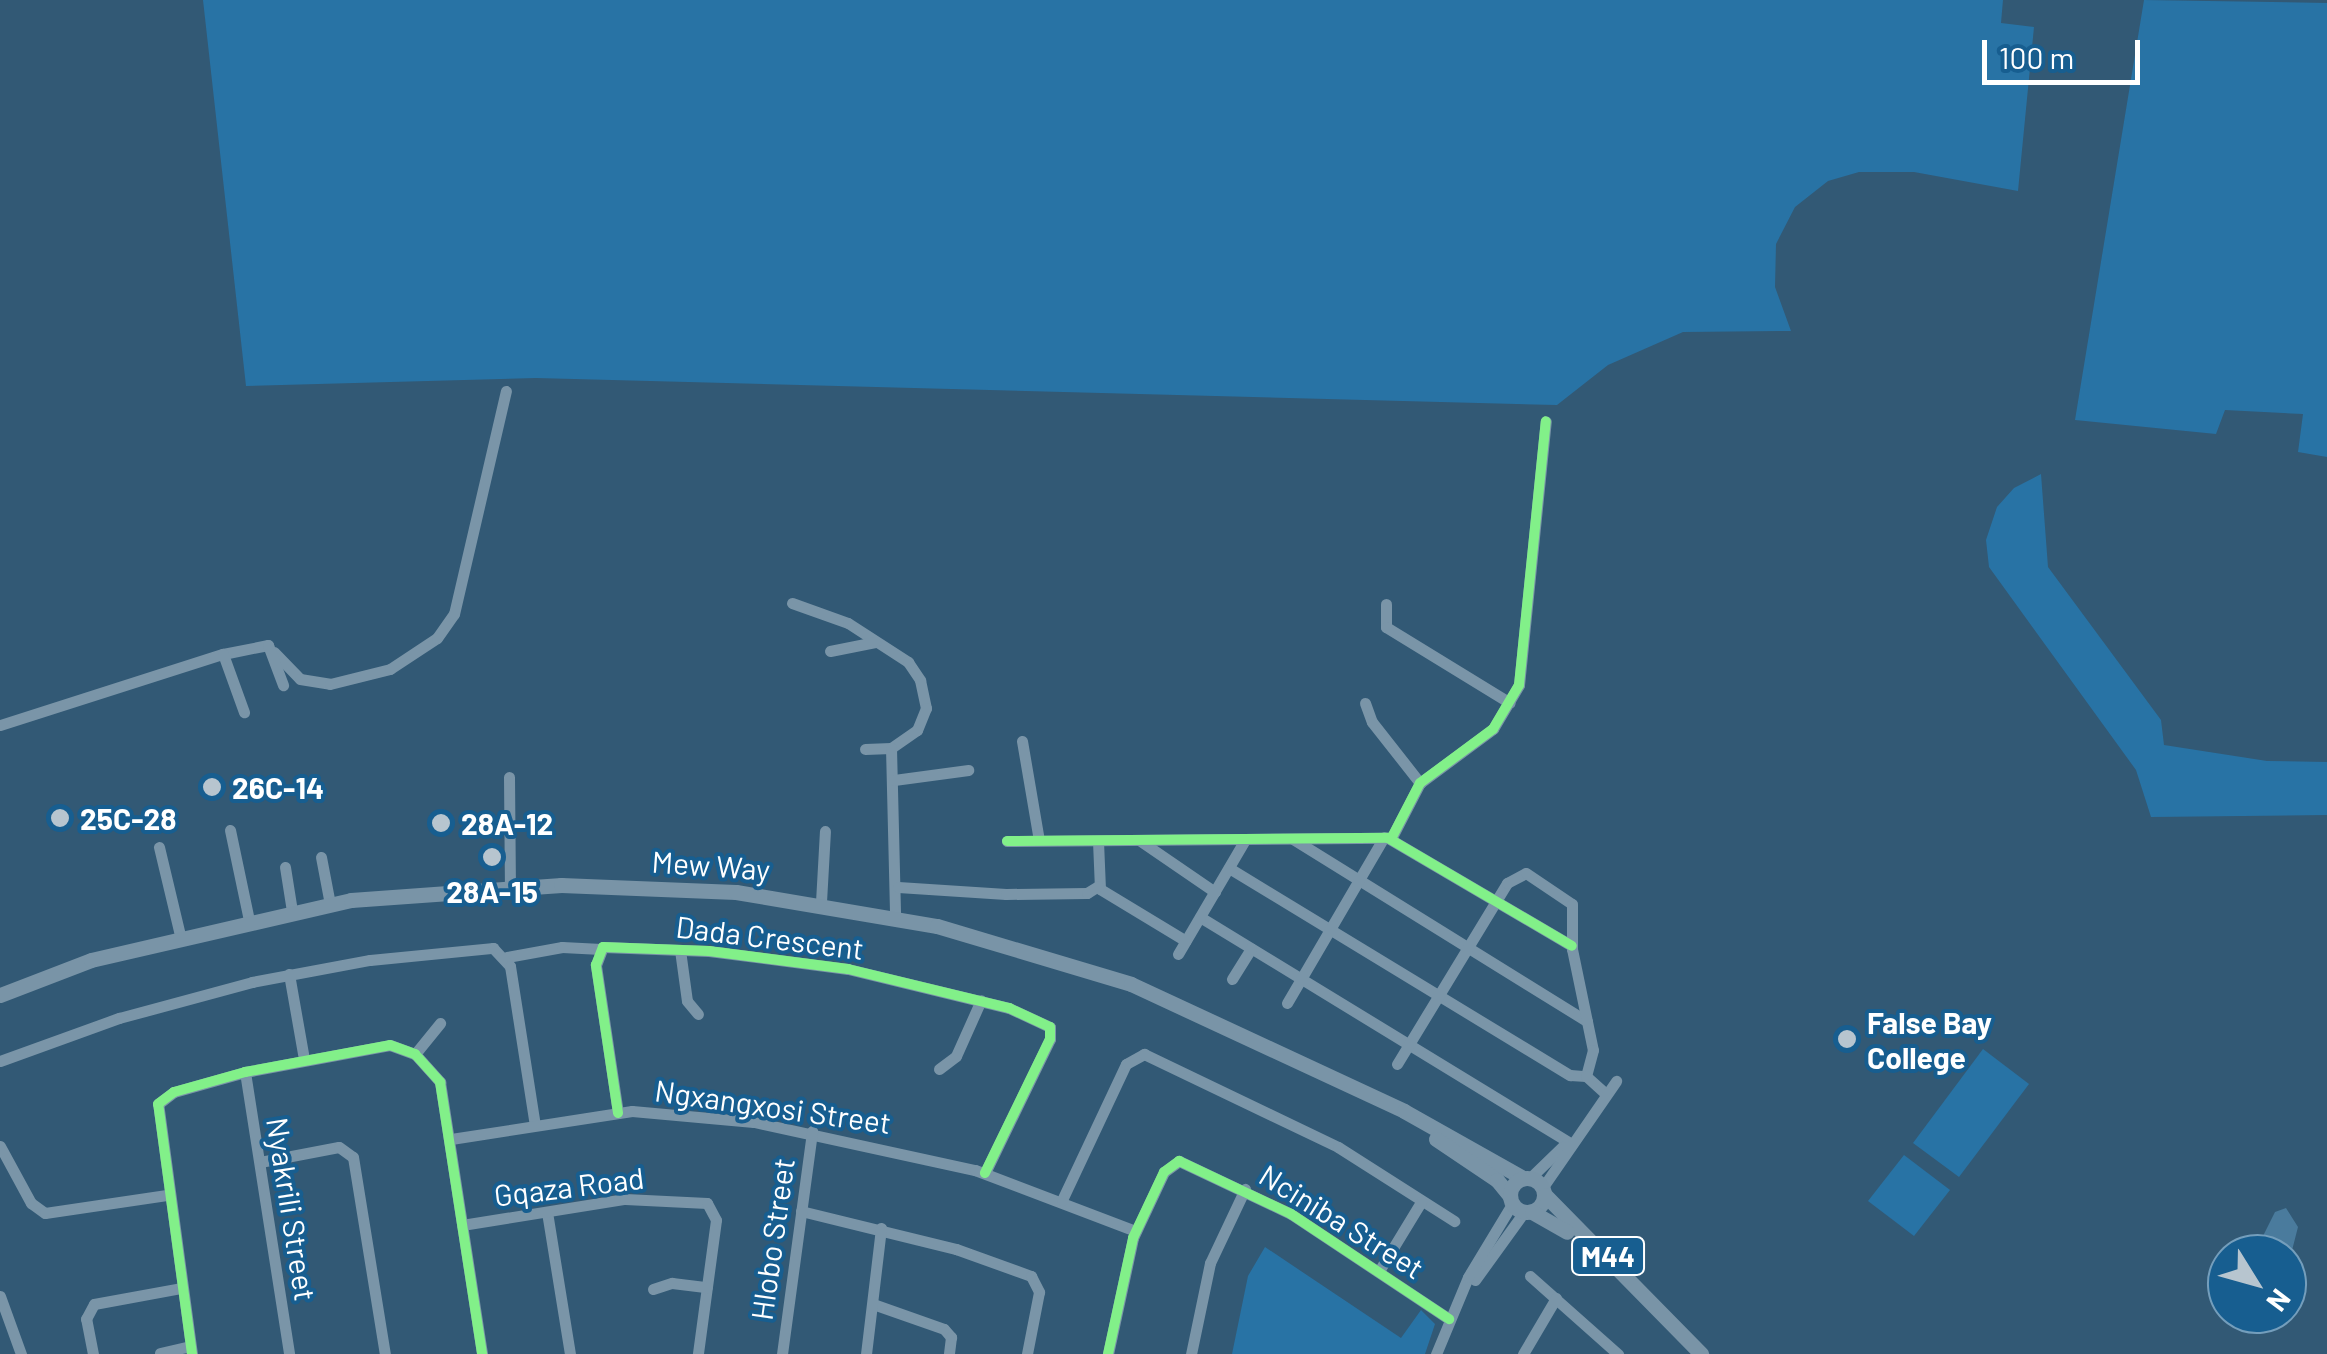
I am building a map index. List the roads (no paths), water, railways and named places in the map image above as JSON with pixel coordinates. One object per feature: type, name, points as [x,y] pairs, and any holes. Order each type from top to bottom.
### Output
[{"type":"main road","name":"Mew Way","points":[[0,995],[90,960],[249,920],[330,904],[510,886],[690,888],[821,902],[895,917],[1131,984],[1393,1108],[1535,1185],[1700,1354]]},
{"type":"main road","name":"Mew Way","points":[[1393,1108],[1497,1180],[1520,1206],[1562,1228],[1668,1319]]},
{"type":"main road","name":"M44","points":[[1520,1206],[1535,1185]]},
{"type":"main road","points":[[1520,1206],[1535,1185]]},
{"type":"street","points":[[0,725],[263,644],[304,681],[330,684],[390,668],[438,638],[454,614],[506,391]]},
{"type":"street","points":[[1287,1003],[1420,783],[1493,729],[1520,685],[1535,568],[1546,422]]},
{"type":"street","points":[[792,603],[820,610],[908,662],[925,694],[917,730],[891,748],[865,750]]},
{"type":"street","points":[[1386,604],[1386,628],[1510,703]]},
{"type":"street","points":[[830,650],[875,642]]},
{"type":"street","points":[[274,652],[282,685]]},
{"type":"street","points":[[223,654],[244,712]]},
{"type":"street","points":[[1366,703],[1372,722],[1420,783]]},
{"type":"street","points":[[1022,741],[1039,840]]},
{"type":"street","points":[[891,748],[898,887],[895,917]]},
{"type":"street","points":[[894,780],[968,770]]},
{"type":"street","points":[[509,777],[510,886]]},
{"type":"street","points":[[230,830],[249,920]]},
{"type":"street","points":[[821,902],[825,831]]},
{"type":"street","points":[[1007,841],[1388,838],[1572,946]]},
{"type":"street","points":[[1293,839],[1466,950],[1587,1020]]},
{"type":"street","points":[[1098,840],[1098,886]]},
{"type":"street","points":[[1139,840],[1215,892]]},
{"type":"street","points":[[1178,954],[1245,840]]},
{"type":"street","points":[[159,847],[180,936]]},
{"type":"street","points":[[321,857],[330,904]]},
{"type":"street","points":[[285,867],[292,911]]},
{"type":"street","points":[[1229,868],[1570,1076],[1586,1076],[1606,1094]]},
{"type":"street","points":[[1398,1064],[1496,902],[1518,874],[1544,883],[1572,904],[1572,946],[1594,1054],[1586,1076]]},
{"type":"street","points":[[898,887],[1006,894],[1086,893],[1098,886]]},
{"type":"street","points":[[1098,886],[1186,941]]},
{"type":"street","points":[[1200,917],[1568,1144]]},
{"type":"street","name":"Dada Crescent","points":[[0,1061],[119,1018],[289,974],[427,953],[493,948],[507,957],[562,947],[680,950],[848,969],[981,1000],[1041,1020],[1052,1031],[985,1173]]},
{"type":"street","points":[[1232,978],[1251,948]]},
{"type":"street","points":[[601,949],[596,965],[618,1113]]},
{"type":"street","points":[[680,950],[686,1002],[698,1014]]},
{"type":"street","points":[[507,957],[535,1125]]},
{"type":"street","points":[[289,974],[304,1059]]},
{"type":"street","points":[[940,1069],[956,1056],[981,1000]]},
{"type":"street","points":[[415,1054],[440,1023]]},
{"type":"street","points":[[160,1353],[191,1350],[167,1195],[158,1104],[174,1092],[245,1072],[390,1045],[415,1054],[440,1082],[482,1354]]},
{"type":"street","points":[[1062,1200],[1126,1064],[1139,1054],[1237,1094],[1454,1221]]},
{"type":"street","name":"Nyakrili Street","points":[[245,1072],[289,1354]]},
{"type":"street","points":[[1535,1185],[1616,1081]]},
{"type":"street","name":"Ngxangxosi Street","points":[[450,1139],[618,1113],[812,1131],[985,1173],[1136,1230]]},
{"type":"street","name":"Hlobo Street","points":[[782,1354],[812,1131]]},
{"type":"street","points":[[0,1146],[31,1203],[45,1213],[167,1195]]},
{"type":"street","points":[[260,1162],[338,1147],[353,1157],[385,1354]]},
{"type":"street","name":"Nciniba Street","points":[[1108,1354],[1136,1230],[1164,1172],[1176,1162],[1245,1189],[1449,1319]]},
{"type":"street","points":[[1191,1354],[1210,1263],[1245,1189]]},
{"type":"street","name":"Gqaza Road","points":[[462,1226],[636,1198],[707,1203],[716,1220],[698,1354]]},
{"type":"street","points":[[1379,1271],[1421,1202]]},
{"type":"street","points":[[1436,1354],[1467,1285],[1520,1206]]},
{"type":"street","points":[[801,1211],[881,1228],[1032,1276],[1038,1292],[1026,1354]]},
{"type":"street","points":[[548,1212],[570,1354]]},
{"type":"street","points":[[866,1354],[881,1228]]},
{"type":"street","points":[[1530,1276],[1618,1354]]},
{"type":"street","points":[[653,1290],[668,1283],[707,1288]]},
{"type":"street","points":[[92,1354],[86,1319],[92,1306],[182,1288]]},
{"type":"street","points":[[0,1296],[21,1354]]},
{"type":"street","points":[[1522,1354],[1556,1298]]},
{"type":"street","points":[[873,1304],[944,1328],[951,1337],[948,1354]]},
{"type":"place","name":"26C-14","points":[[212,787]]},
{"type":"place","name":"25C-28","points":[[60,818]]},
{"type":"place","name":"28A-12","points":[[441,823]]},
{"type":"place","name":"28A-15","points":[[492,857]]},
{"type":"place","name":"False Bay College","points":[[1847,1039]]}]
